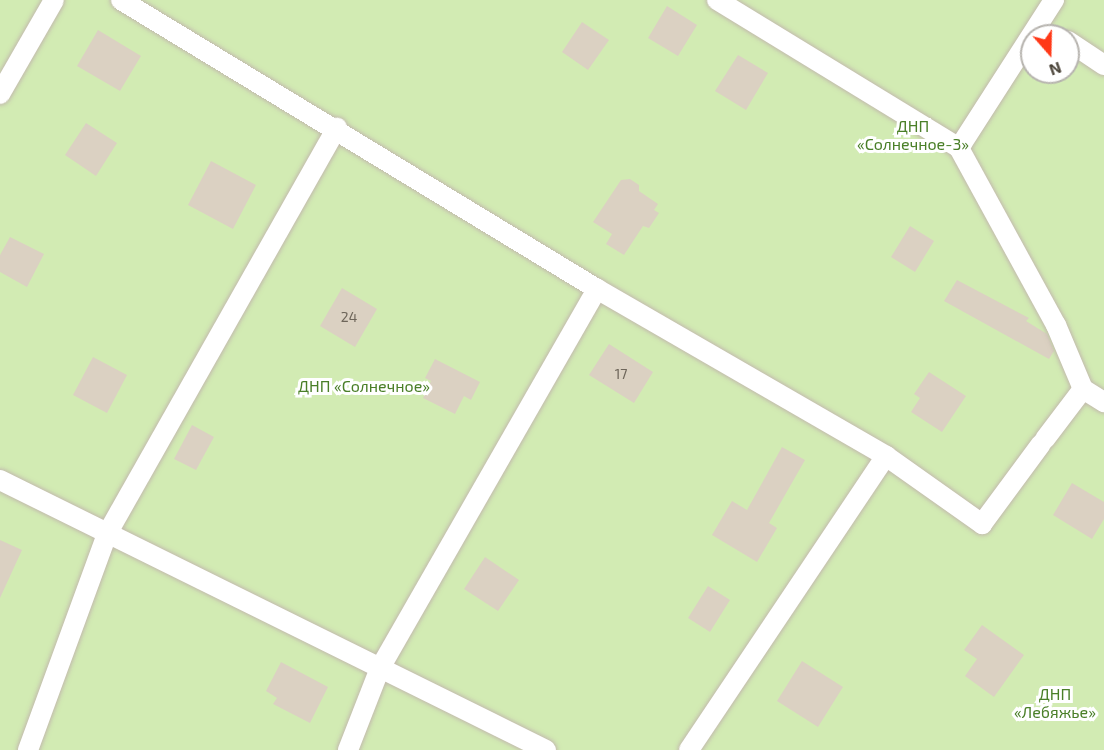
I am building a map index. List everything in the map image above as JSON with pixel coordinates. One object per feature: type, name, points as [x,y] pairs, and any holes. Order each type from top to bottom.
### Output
[{"type":"street","points":[[0,94],[54,0]]},
{"type":"street","points":[[121,0],[337,128],[597,289],[886,456],[982,524],[1083,388]]},
{"type":"street","points":[[717,0],[959,148],[1056,325],[1083,388],[1104,402]]},
{"type":"street","points":[[959,148],[1054,0]]},
{"type":"street","points":[[1080,49],[1104,65]]},
{"type":"street","points":[[28,750],[107,534],[337,128]]},
{"type":"street","points":[[348,750],[380,668],[597,289]]},
{"type":"street","points":[[689,750],[886,456]]},
{"type":"street","points":[[0,480],[546,750]]},
{"type":"green space","name":"ДНП «Солнечное»","points":[[0,0],[1104,0],[1104,750],[0,750]]},
{"type":"building","points":[[667,6],[697,25],[678,56],[648,38]]},
{"type":"building","points":[[582,22],[609,40],[588,70],[562,52]]},
{"type":"building","points":[[98,30],[141,56],[120,91],[77,66]]},
{"type":"building","points":[[738,55],[768,73],[746,110],[715,91]]},
{"type":"building","points":[[86,123],[117,143],[96,176],[65,155]]},
{"type":"building","points":[[211,161],[256,185],[233,229],[188,205]]},
{"type":"building","points":[[630,179],[639,185],[639,191],[658,204],[654,210],[659,213],[649,228],[643,226],[624,255],[606,244],[612,234],[593,222],[621,180]]},
{"type":"building","points":[[910,226],[934,241],[915,272],[891,257]]},
{"type":"building","points":[[10,237],[44,254],[27,287],[0,272],[0,255]]},
{"type":"building","points":[[957,280],[1029,318],[1026,321],[1047,334],[1054,351],[1049,359],[944,301]]},
{"type":"building","points":[[342,288],[377,309],[355,347],[320,326]]},
{"type":"building","points":[[609,344],[653,372],[634,403],[589,375]]},
{"type":"building","points":[[93,357],[127,375],[107,413],[73,395]]},
{"type":"building","points":[[435,359],[480,382],[471,400],[464,396],[455,414],[423,398],[431,381],[425,378]]},
{"type":"building","points":[[929,372],[966,396],[942,432],[911,412],[920,398],[914,394]]},
{"type":"building","points":[[192,425],[214,437],[196,470],[174,459]]},
{"type":"building","points":[[782,447],[805,460],[769,523],[777,528],[757,562],[712,535],[732,501],[747,510]]},
{"type":"building","points":[[1072,483],[1104,502],[1104,519],[1092,539],[1053,515]]},
{"type":"building","points":[[0,540],[22,550],[0,598]]},
{"type":"building","points":[[485,557],[519,580],[498,611],[464,589]]},
{"type":"building","points":[[708,586],[730,600],[710,632],[688,618]]},
{"type":"building","points":[[982,625],[1024,655],[994,697],[965,676],[977,659],[964,650]]},
{"type":"building","points":[[802,661],[843,687],[818,727],[777,701]]},
{"type":"building","points":[[281,662],[328,687],[310,723],[273,704],[277,698],[266,691]]},
{"type":"park label","name":"ДНП «Солнечное-3»","points":[[913,135]]},
{"type":"park label","name":"ДНП «Лебяжье»","points":[[1055,703]]}]
